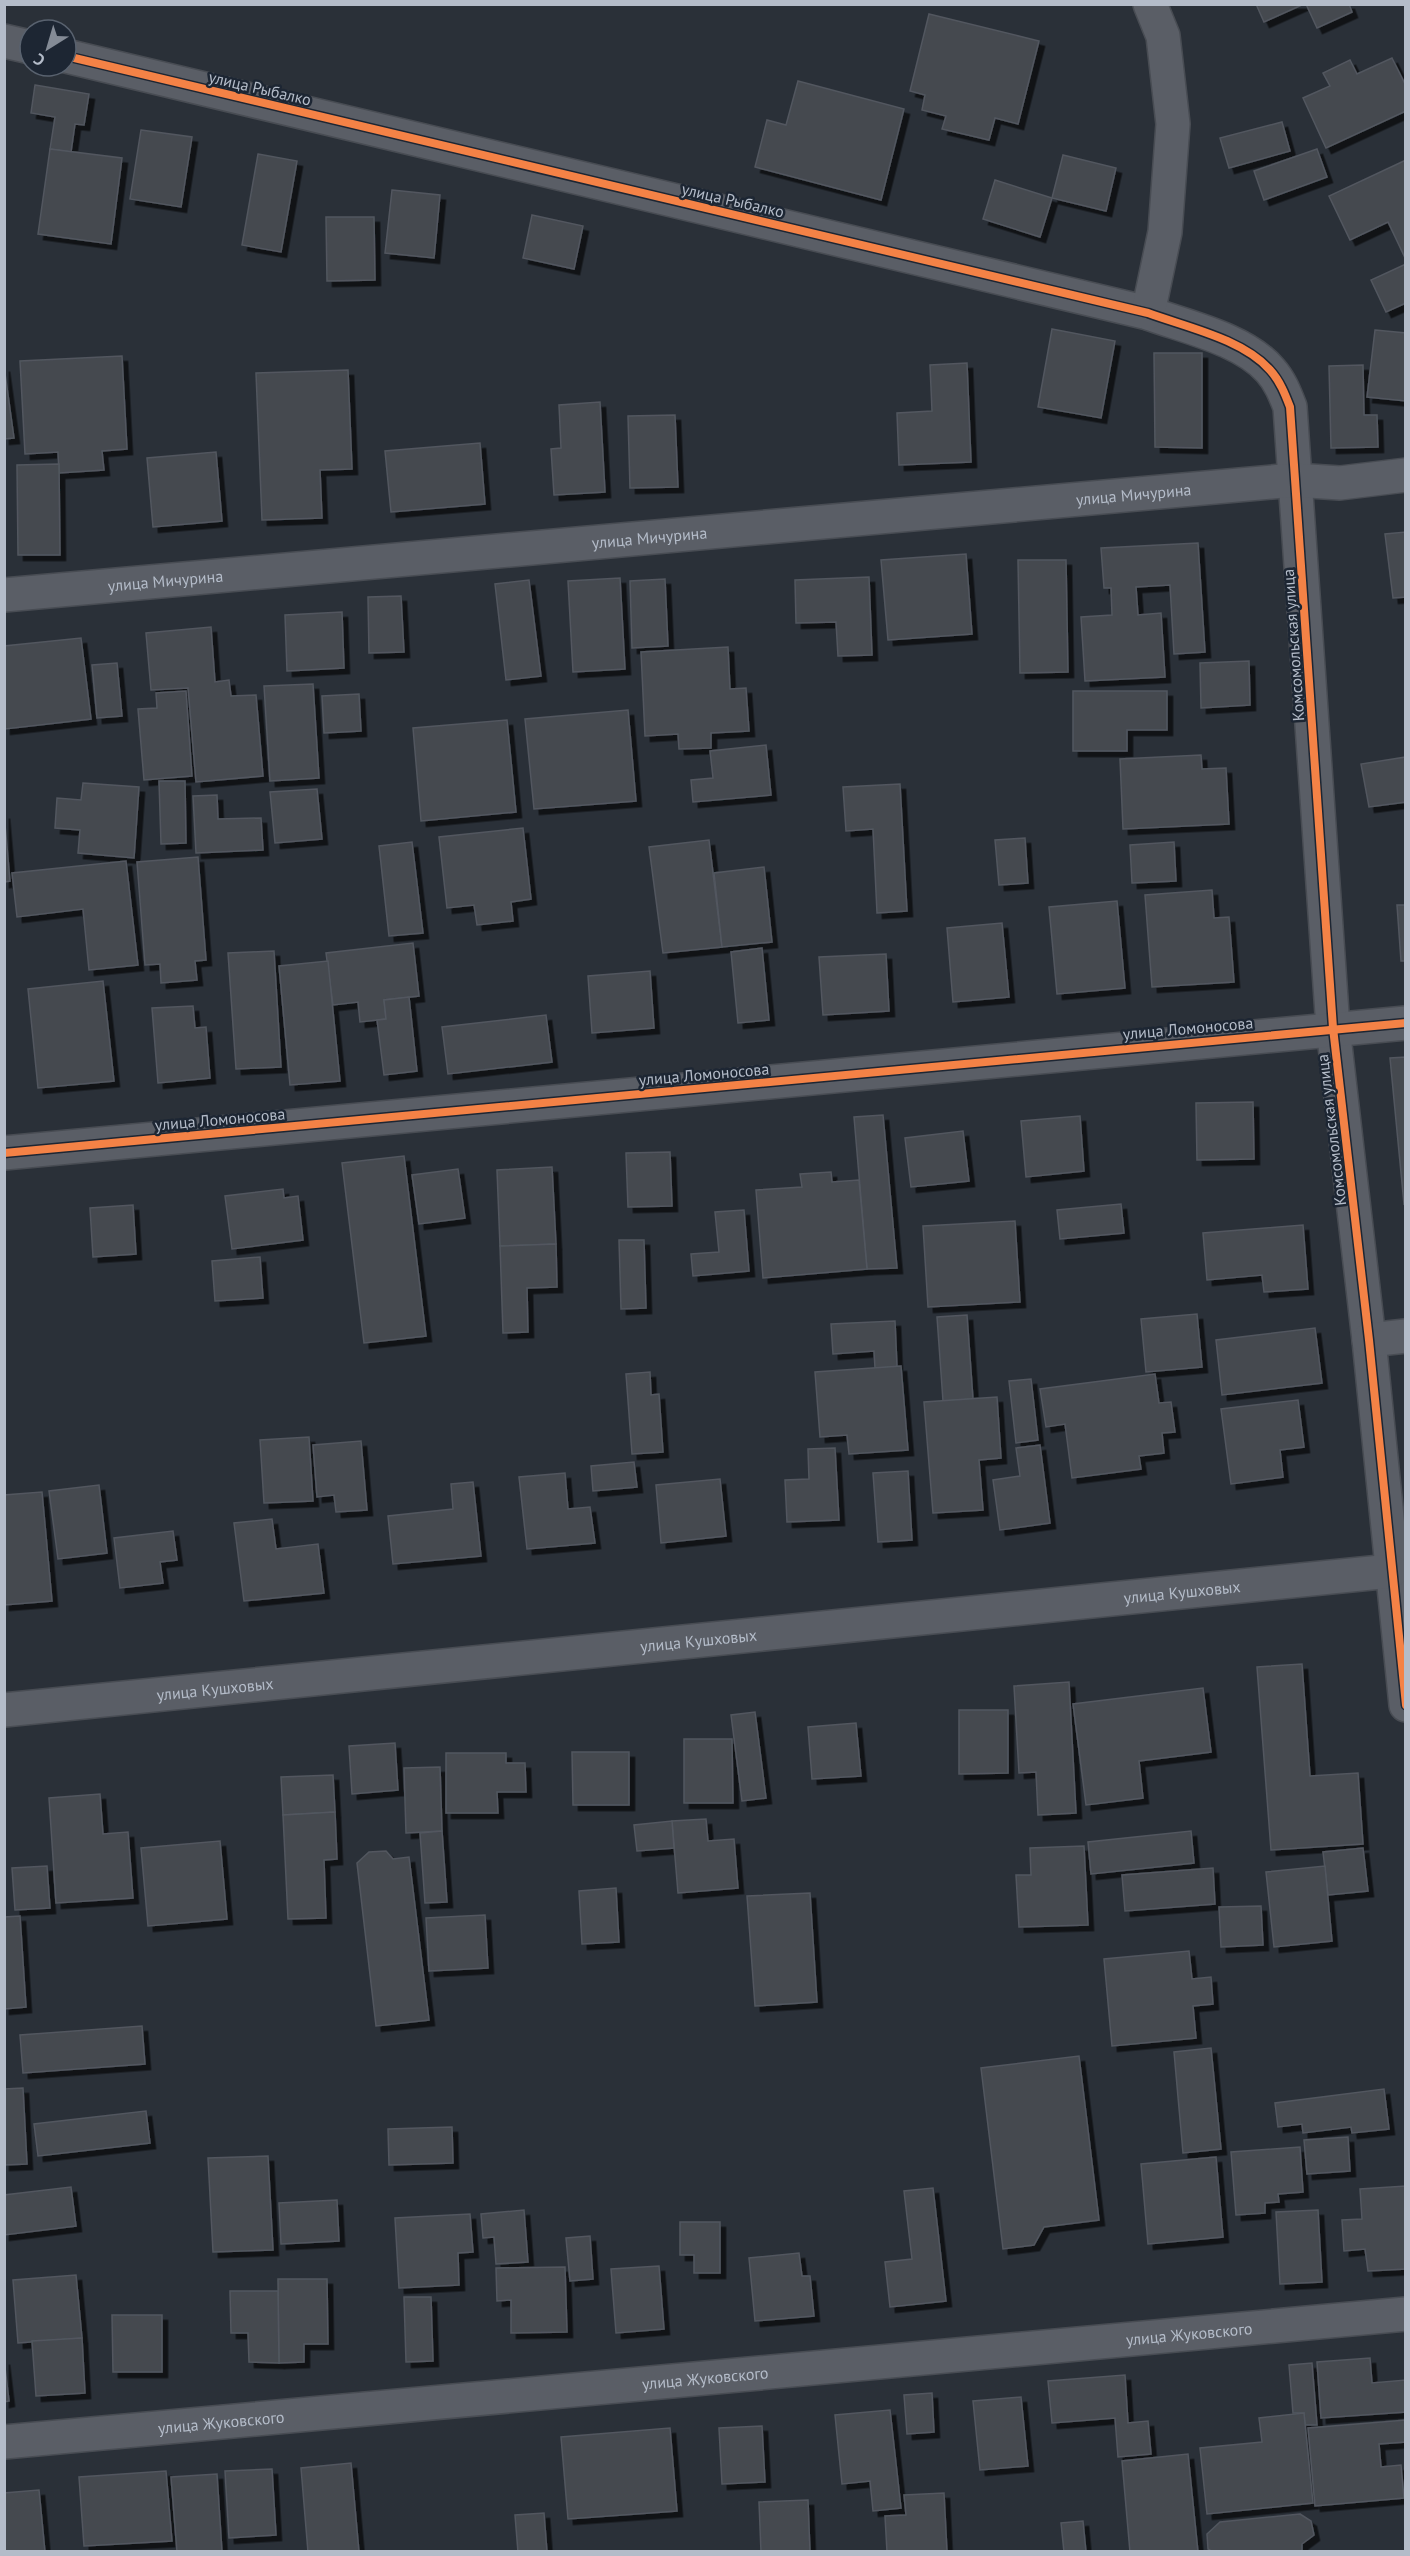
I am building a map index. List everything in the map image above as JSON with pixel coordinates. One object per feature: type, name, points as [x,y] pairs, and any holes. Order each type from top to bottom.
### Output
[{"type":"street","points":[[1148,313],[1165,232],[1173,124],[1163,36],[1150,4]]},
{"type":"street","name":"улица Рыбалко","points":[[78,59],[1148,313],[1240,346],[1270,369],[1290,407],[1294,480]]},
{"type":"street","name":"улица Мичурина","points":[[4,595],[1294,480],[1340,483],[1406,475]]},
{"type":"street","name":"Комсомольская улица","points":[[1294,480],[1333,1028],[1369,1340],[1406,1705]]},
{"type":"street","name":"улица Ломоносова","points":[[4,1153],[1406,1023]]},
{"type":"street","points":[[1369,1340],[1406,1336]]},
{"type":"street","name":"улица Кушховых","points":[[4,1710],[1392,1571]]},
{"type":"street","name":"улица Жуковского","points":[[4,2442],[1406,2314]]},
{"type":"building","points":[[1256,4],[1304,4],[1264,22]]},
{"type":"building","points":[[1306,4],[1349,4],[1352,12],[1317,28]]},
{"type":"building","points":[[929,14],[1039,41],[1018,124],[995,118],[989,140],[942,129],[946,116],[922,110],[925,95],[910,91]]},
{"type":"building","points":[[1392,58],[1406,86],[1406,111],[1326,148],[1303,98],[1330,86],[1323,73],[1350,60],[1357,74]]},
{"type":"building","points":[[798,81],[904,109],[881,200],[755,167],[767,120],[786,125]]},
{"type":"building","points":[[35,85],[89,94],[84,125],[75,124],[71,152],[50,149],[55,117],[31,113]]},
{"type":"building","points":[[1282,122],[1290,151],[1229,168],[1220,138]]},
{"type":"building","points":[[141,130],[192,137],[181,207],[130,199]]},
{"type":"building","points":[[50,149],[122,158],[111,244],[38,234]]},
{"type":"building","points":[[1317,149],[1327,177],[1264,200],[1254,171]]},
{"type":"building","points":[[258,154],[297,161],[281,252],[242,245]]},
{"type":"building","points":[[1063,155],[1116,168],[1106,211],[1052,198]]},
{"type":"building","points":[[1406,160],[1406,260],[1388,222],[1350,240],[1329,196]]},
{"type":"building","points":[[995,180],[1052,198],[1040,237],[983,219]]},
{"type":"building","points":[[392,190],[440,195],[434,258],[385,253]]},
{"type":"building","points":[[532,215],[583,226],[574,269],[523,258]]},
{"type":"building","points":[[326,217],[374,217],[375,280],[327,281]]},
{"type":"building","points":[[1406,264],[1406,303],[1386,312],[1371,280]]},
{"type":"building","points":[[1052,329],[1115,341],[1101,418],[1038,407]]},
{"type":"building","points":[[1375,330],[1406,333],[1406,401],[1367,397]]},
{"type":"building","points":[[1154,353],[1202,353],[1202,448],[1155,447]]},
{"type":"building","points":[[122,356],[127,449],[102,451],[104,470],[59,473],[58,452],[25,454],[20,361]]},
{"type":"building","points":[[967,363],[971,462],[899,465],[897,413],[932,411],[930,365]]},
{"type":"building","points":[[1363,365],[1364,415],[1377,415],[1378,447],[1331,448],[1329,366]]},
{"type":"building","points":[[4,366],[14,438],[4,439]]},
{"type":"building","points":[[348,370],[352,469],[320,470],[322,518],[262,520],[256,373]]},
{"type":"building","points":[[600,402],[605,492],[554,495],[551,449],[561,448],[559,405]]},
{"type":"building","points":[[675,415],[678,487],[630,488],[628,416]]},
{"type":"building","points":[[480,443],[485,504],[391,512],[385,451]]},
{"type":"building","points":[[216,452],[222,521],[153,527],[147,458]]},
{"type":"building","points":[[59,464],[60,555],[18,555],[17,465]]},
{"type":"building","points":[[1406,532],[1406,597],[1393,598],[1385,534]]},
{"type":"building","points":[[1198,543],[1205,652],[1174,654],[1170,585],[1136,587],[1138,615],[1161,613],[1165,677],[1085,681],[1081,617],[1112,615],[1111,588],[1104,588],[1101,548]]},
{"type":"building","points":[[966,554],[972,634],[888,640],[881,560]]},
{"type":"building","points":[[1018,560],[1066,560],[1068,672],[1020,673]]},
{"type":"building","points":[[869,577],[872,655],[838,656],[836,622],[796,623],[795,580]]},
{"type":"building","points":[[620,578],[625,669],[573,672],[568,581]]},
{"type":"building","points":[[665,579],[668,646],[632,648],[630,581]]},
{"type":"building","points":[[529,580],[541,676],[506,680],[495,584]]},
{"type":"building","points":[[401,596],[404,652],[369,653],[368,597]]},
{"type":"building","points":[[342,612],[344,668],[287,671],[285,615]]},
{"type":"building","points":[[211,627],[215,682],[229,680],[231,696],[256,695],[263,776],[196,782],[188,688],[151,690],[146,633]]},
{"type":"building","points":[[81,638],[91,719],[5,729],[4,646]]},
{"type":"building","points":[[728,647],[730,689],[746,688],[749,731],[711,733],[711,748],[679,749],[678,734],[645,736],[641,652]]},
{"type":"building","points":[[1249,661],[1250,705],[1201,708],[1200,663]]},
{"type":"building","points":[[117,663],[122,716],[97,718],[92,665]]},
{"type":"building","points":[[313,684],[319,778],[270,781],[264,686]]},
{"type":"building","points":[[186,691],[192,776],[144,780],[138,709],[157,708],[156,693]]},
{"type":"building","points":[[1073,691],[1167,691],[1167,730],[1127,730],[1127,751],[1073,751]]},
{"type":"building","points":[[359,694],[361,731],[324,733],[322,696]]},
{"type":"building","points":[[628,710],[636,801],[534,809],[525,719]]},
{"type":"building","points":[[507,720],[516,812],[421,821],[413,728]]},
{"type":"building","points":[[766,745],[771,795],[693,802],[691,780],[713,778],[710,751]]},
{"type":"building","points":[[1201,755],[1202,769],[1226,768],[1229,824],[1123,829],[1120,759]]},
{"type":"building","points":[[1406,757],[1406,802],[1369,807],[1361,764]]},
{"type":"building","points":[[159,781],[185,781],[186,843],[161,844]]},
{"type":"building","points":[[83,783],[139,787],[134,858],[78,853],[80,830],[55,828],[57,798],[81,800]]},
{"type":"building","points":[[900,784],[907,911],[877,913],[873,829],[846,831],[843,787]]},
{"type":"building","points":[[317,789],[322,839],[275,843],[270,792]]},
{"type":"building","points":[[217,795],[218,819],[261,818],[263,850],[196,853],[193,796]]},
{"type":"building","points":[[4,813],[10,881],[4,882]]},
{"type":"building","points":[[523,828],[531,899],[511,902],[513,921],[477,925],[474,905],[447,908],[439,837]]},
{"type":"building","points":[[1025,838],[1028,883],[999,885],[995,840]]},
{"type":"building","points":[[709,840],[722,947],[663,953],[649,847]]},
{"type":"building","points":[[412,842],[423,933],[389,936],[379,846]]},
{"type":"building","points":[[1174,842],[1176,881],[1132,883],[1130,845]]},
{"type":"building","points":[[198,857],[206,960],[195,961],[197,980],[161,983],[160,964],[145,965],[137,862]]},
{"type":"building","points":[[126,861],[138,965],[89,970],[83,909],[17,917],[12,873]]},
{"type":"building","points":[[764,867],[772,942],[722,947],[714,873]]},
{"type":"building","points":[[1212,890],[1214,918],[1229,917],[1234,982],[1152,987],[1145,895]]},
{"type":"building","points":[[1117,901],[1125,988],[1057,994],[1049,907]]},
{"type":"building","points":[[1397,905],[1406,905],[1406,961],[1401,961]]},
{"type":"building","points":[[1002,923],[1009,997],[953,1002],[947,928]]},
{"type":"building","points":[[413,943],[419,996],[384,1000],[386,1019],[360,1022],[358,1002],[333,1005],[326,953]]},
{"type":"building","points":[[762,948],[769,1020],[738,1023],[731,952]]},
{"type":"building","points":[[274,951],[281,1067],[236,1069],[228,953]]},
{"type":"building","points":[[886,954],[889,1011],[823,1015],[819,957]]},
{"type":"building","points":[[328,961],[340,1081],[290,1085],[279,966]]},
{"type":"building","points":[[650,971],[654,1028],[592,1033],[588,976]]},
{"type":"building","points":[[103,981],[114,1081],[38,1088],[28,989]]},
{"type":"building","points":[[409,997],[417,1071],[384,1075],[377,1020],[386,1019],[384,1000]]},
{"type":"building","points":[[193,1006],[195,1028],[206,1027],[210,1078],[158,1083],[152,1008]]},
{"type":"building","points":[[546,1015],[552,1062],[448,1074],[442,1027]]},
{"type":"building","points":[[1406,1057],[1406,1203],[1404,1204],[1390,1058]]},
{"type":"building","points":[[1253,1102],[1254,1159],[1197,1160],[1196,1103]]},
{"type":"building","points":[[883,1115],[897,1268],[867,1269],[854,1117]]},
{"type":"building","points":[[1080,1116],[1084,1171],[1026,1177],[1021,1121]]},
{"type":"building","points":[[963,1131],[969,1181],[911,1187],[905,1138]]},
{"type":"building","points":[[670,1152],[672,1206],[628,1207],[626,1153]]},
{"type":"building","points":[[404,1156],[426,1336],[364,1343],[342,1163]]},
{"type":"building","points":[[552,1167],[556,1244],[500,1246],[497,1170]]},
{"type":"building","points":[[458,1169],[465,1218],[419,1224],[412,1175]]},
{"type":"building","points":[[831,1172],[832,1182],[859,1180],[867,1269],[763,1278],[756,1190],[802,1187],[800,1174]]},
{"type":"building","points":[[283,1189],[284,1198],[298,1196],[303,1240],[232,1249],[225,1196]]},
{"type":"building","points":[[1121,1204],[1124,1233],[1060,1239],[1057,1210]]},
{"type":"building","points":[[133,1205],[136,1254],[93,1257],[90,1208]]},
{"type":"building","points":[[744,1210],[749,1271],[693,1276],[691,1254],[719,1252],[715,1212]]},
{"type":"building","points":[[1015,1221],[1020,1302],[928,1307],[923,1226]]},
{"type":"building","points":[[1303,1225],[1308,1289],[1264,1292],[1262,1275],[1207,1280],[1203,1233]]},
{"type":"building","points":[[619,1240],[644,1240],[646,1308],[621,1309]]},
{"type":"building","points":[[556,1244],[557,1287],[527,1288],[528,1332],[503,1333],[500,1246]]},
{"type":"building","points":[[260,1257],[263,1298],[215,1301],[212,1261]]},
{"type":"building","points":[[1197,1314],[1202,1367],[1146,1372],[1141,1319]]},
{"type":"building","points":[[967,1315],[973,1399],[943,1401],[937,1317]]},
{"type":"building","points":[[895,1321],[897,1367],[875,1368],[874,1351],[833,1354],[831,1324]]},
{"type":"building","points":[[1315,1328],[1322,1383],[1222,1395],[1216,1340]]},
{"type":"building","points":[[901,1366],[908,1450],[849,1454],[847,1435],[820,1437],[815,1372]]},
{"type":"building","points":[[650,1372],[651,1395],[659,1394],[663,1452],[632,1454],[626,1374]]},
{"type":"building","points":[[1155,1374],[1159,1403],[1171,1402],[1175,1432],[1162,1433],[1164,1453],[1139,1456],[1141,1469],[1072,1478],[1065,1424],[1046,1427],[1040,1389]]},
{"type":"building","points":[[1031,1379],[1038,1440],[1016,1443],[1009,1381]]},
{"type":"building","points":[[997,1397],[1001,1458],[979,1460],[983,1510],[933,1513],[924,1402]]},
{"type":"building","points":[[1298,1400],[1304,1447],[1280,1450],[1283,1477],[1231,1484],[1221,1409]]},
{"type":"building","points":[[309,1437],[313,1501],[264,1503],[260,1440]]},
{"type":"building","points":[[361,1441],[367,1510],[336,1512],[334,1495],[317,1497],[313,1445]]},
{"type":"building","points":[[1040,1445],[1050,1523],[1000,1530],[993,1480],[1020,1476],[1016,1448]]},
{"type":"building","points":[[835,1448],[839,1520],[787,1522],[785,1480],[809,1479],[808,1449]]},
{"type":"building","points":[[634,1462],[637,1487],[593,1491],[591,1466]]},
{"type":"building","points":[[908,1471],[912,1540],[878,1542],[873,1473]]},
{"type":"building","points":[[565,1473],[568,1509],[590,1507],[595,1543],[527,1549],[519,1477]]},
{"type":"building","points":[[720,1479],[726,1536],[661,1543],[656,1485]]},
{"type":"building","points":[[473,1482],[481,1556],[393,1564],[388,1516],[453,1509],[451,1484]]},
{"type":"building","points":[[99,1485],[107,1553],[58,1559],[49,1491]]},
{"type":"building","points":[[42,1492],[52,1601],[4,1605],[4,1495]]},
{"type":"building","points":[[272,1519],[276,1549],[318,1544],[324,1593],[244,1601],[234,1523]]},
{"type":"building","points":[[173,1531],[177,1560],[160,1562],[163,1583],[120,1588],[114,1538]]},
{"type":"building","points":[[1302,1664],[1310,1776],[1358,1773],[1363,1844],[1271,1850],[1257,1667]]},
{"type":"building","points":[[1069,1682],[1076,1813],[1038,1815],[1036,1772],[1019,1773],[1014,1686]]},
{"type":"building","points":[[1203,1688],[1211,1752],[1139,1761],[1143,1798],[1086,1805],[1073,1704]]},
{"type":"building","points":[[959,1710],[1008,1710],[1008,1773],[959,1774]]},
{"type":"building","points":[[755,1712],[766,1798],[742,1801],[731,1715]]},
{"type":"building","points":[[856,1723],[861,1776],[812,1779],[808,1727]]},
{"type":"building","points":[[684,1739],[732,1739],[733,1803],[684,1803]]},
{"type":"building","points":[[395,1743],[398,1790],[352,1794],[349,1746]]},
{"type":"building","points":[[572,1752],[629,1752],[629,1805],[573,1805]]},
{"type":"building","points":[[446,1753],[506,1753],[506,1763],[525,1763],[526,1792],[497,1792],[498,1813],[446,1813]]},
{"type":"building","points":[[440,1767],[442,1831],[406,1833],[404,1768]]},
{"type":"building","points":[[333,1775],[335,1812],[283,1815],[281,1777]]},
{"type":"building","points":[[100,1794],[103,1834],[128,1832],[133,1898],[56,1903],[49,1798]]},
{"type":"building","points":[[335,1812],[337,1859],[324,1860],[326,1918],[288,1919],[283,1815]]},
{"type":"building","points":[[706,1819],[708,1841],[734,1839],[738,1888],[678,1893],[672,1821]]},
{"type":"building","points":[[672,1821],[674,1848],[637,1851],[634,1825]]},
{"type":"building","points":[[442,1831],[447,1902],[425,1903],[420,1833]]},
{"type":"building","points":[[1191,1831],[1194,1863],[1091,1874],[1088,1842]]},
{"type":"building","points":[[220,1841],[227,1919],[148,1926],[141,1848]]},
{"type":"building","points":[[1084,1846],[1088,1925],[1019,1927],[1016,1875],[1031,1875],[1030,1848]]},
{"type":"building","points":[[1363,1848],[1368,1891],[1328,1895],[1323,1852]]},
{"type":"building","points":[[386,1851],[393,1859],[409,1857],[429,2020],[376,2026],[357,1863],[369,1852]]},
{"type":"building","points":[[47,1866],[50,1908],[15,1910],[12,1868]]},
{"type":"building","points":[[1325,1866],[1332,1941],[1274,1947],[1266,1872]]},
{"type":"building","points":[[1213,1868],[1215,1904],[1125,1911],[1122,1875]]},
{"type":"building","points":[[616,1888],[619,1942],[582,1944],[579,1891]]},
{"type":"building","points":[[810,1893],[817,2002],[755,2006],[747,1896]]},
{"type":"building","points":[[1261,1906],[1263,1945],[1221,1947],[1219,1907]]},
{"type":"building","points":[[485,1915],[488,1968],[429,1971],[426,1918]]},
{"type":"building","points":[[20,1916],[26,2007],[4,2009],[4,1917]]},
{"type":"building","points":[[1189,1951],[1192,1979],[1211,1977],[1213,2004],[1193,2006],[1196,2038],[1112,2046],[1104,1959]]},
{"type":"building","points":[[142,2026],[145,2064],[23,2073],[20,2035]]},
{"type":"building","points":[[1211,2048],[1221,2149],[1183,2153],[1174,2052]]},
{"type":"building","points":[[1079,2056],[1099,2220],[1044,2227],[1034,2245],[1003,2249],[981,2068]]},
{"type":"building","points":[[23,2088],[27,2164],[4,2165],[4,2089]]},
{"type":"building","points":[[1384,2089],[1389,2129],[1352,2133],[1351,2127],[1303,2133],[1302,2124],[1278,2127],[1275,2103]]},
{"type":"building","points":[[146,2111],[150,2143],[38,2156],[34,2124]]},
{"type":"building","points":[[452,2127],[453,2163],[389,2165],[388,2129]]},
{"type":"building","points":[[1348,2137],[1350,2171],[1307,2174],[1304,2140]]},
{"type":"building","points":[[1300,2147],[1303,2192],[1278,2194],[1279,2202],[1265,2203],[1265,2213],[1236,2215],[1231,2152]]},
{"type":"building","points":[[268,2156],[273,2250],[213,2252],[208,2158]]},
{"type":"building","points":[[1216,2157],[1223,2237],[1148,2244],[1141,2164]]},
{"type":"building","points":[[1406,2186],[1406,2269],[1368,2271],[1365,2249],[1344,2251],[1342,2220],[1362,2219],[1360,2189]]},
{"type":"building","points":[[71,2187],[76,2226],[4,2235],[4,2195]]},
{"type":"building","points":[[933,2188],[946,2301],[890,2307],[885,2262],[912,2259],[904,2191]]},
{"type":"building","points":[[337,2200],[339,2241],[281,2244],[279,2203]]},
{"type":"building","points":[[524,2210],[528,2262],[496,2264],[494,2237],[483,2238],[481,2214]]},
{"type":"building","points":[[1318,2210],[1322,2282],[1280,2284],[1276,2212]]},
{"type":"building","points":[[470,2214],[473,2252],[458,2253],[459,2285],[399,2288],[395,2218]]},
{"type":"building","points":[[680,2222],[720,2222],[720,2273],[694,2273],[694,2255],[680,2255]]},
{"type":"building","points":[[590,2236],[593,2279],[570,2281],[566,2238]]},
{"type":"building","points":[[799,2253],[802,2276],[810,2276],[814,2316],[755,2321],[749,2258]]},
{"type":"building","points":[[659,2266],[664,2329],[616,2333],[611,2269]]},
{"type":"building","points":[[565,2267],[567,2332],[511,2333],[511,2300],[497,2301],[496,2268]]},
{"type":"building","points":[[76,2275],[82,2338],[18,2343],[13,2280]]},
{"type":"building","points":[[278,2279],[327,2279],[328,2344],[304,2344],[304,2362],[279,2363]]},
{"type":"building","points":[[230,2291],[278,2291],[279,2363],[249,2362],[248,2333],[231,2333]]},
{"type":"building","points":[[404,2297],[431,2297],[433,2361],[406,2362]]},
{"type":"building","points":[[112,2315],[162,2315],[162,2372],[113,2372]]},
{"type":"building","points":[[82,2338],[85,2393],[36,2396],[32,2341]]},
{"type":"building","points":[[1370,2358],[1372,2383],[1406,2380],[1406,2412],[1321,2418],[1317,2362]]},
{"type":"building","points":[[4,2359],[9,2401],[4,2402]]},
{"type":"building","points":[[1312,2363],[1317,2425],[1305,2425],[1304,2413],[1293,2413],[1289,2365]]},
{"type":"building","points":[[1125,2375],[1128,2423],[1148,2421],[1151,2454],[1118,2457],[1115,2418],[1052,2423],[1048,2381]]},
{"type":"building","points":[[932,2393],[934,2432],[907,2434],[904,2395]]},
{"type":"building","points":[[1021,2397],[1028,2466],[980,2470],[973,2401]]},
{"type":"building","points":[[890,2410],[901,2508],[873,2511],[870,2481],[842,2484],[835,2415]]},
{"type":"building","points":[[1304,2413],[1313,2503],[1207,2514],[1200,2448],[1262,2442],[1259,2418]]},
{"type":"building","points":[[1406,2420],[1406,2442],[1379,2444],[1381,2467],[1401,2465],[1404,2498],[1315,2506],[1308,2428]]},
{"type":"building","points":[[762,2426],[765,2482],[722,2484],[719,2428]]},
{"type":"building","points":[[670,2428],[677,2511],[568,2519],[561,2437]]},
{"type":"building","points":[[1188,2454],[1198,2552],[1130,2552],[1122,2461]]},
{"type":"building","points":[[351,2463],[359,2552],[308,2552],[301,2468]]},
{"type":"building","points":[[272,2469],[276,2535],[229,2538],[225,2471]]},
{"type":"building","points":[[166,2471],[172,2541],[84,2546],[79,2477]]},
{"type":"building","points":[[217,2474],[222,2552],[177,2552],[171,2477]]},
{"type":"building","points":[[39,2490],[45,2552],[4,2552],[4,2493]]},
{"type":"building","points":[[944,2493],[947,2552],[887,2552],[885,2516],[906,2515],[904,2495]]},
{"type":"building","points":[[808,2500],[810,2552],[761,2552],[759,2502]]},
{"type":"building","points":[[544,2513],[547,2552],[518,2552],[515,2515]]},
{"type":"building","points":[[1300,2514],[1311,2521],[1314,2535],[1302,2544],[1302,2552],[1213,2552],[1208,2549],[1207,2534],[1220,2522]]},
{"type":"building","points":[[1083,2521],[1086,2552],[1064,2552],[1061,2523]]},
{"type":"cycle path","points":[[78,59],[1148,313],[1230,342],[1259,359],[1274,374],[1290,407],[1333,1028],[1369,1340],[1406,1705]]},
{"type":"cycle path","points":[[4,1153],[1406,1023]]}]
